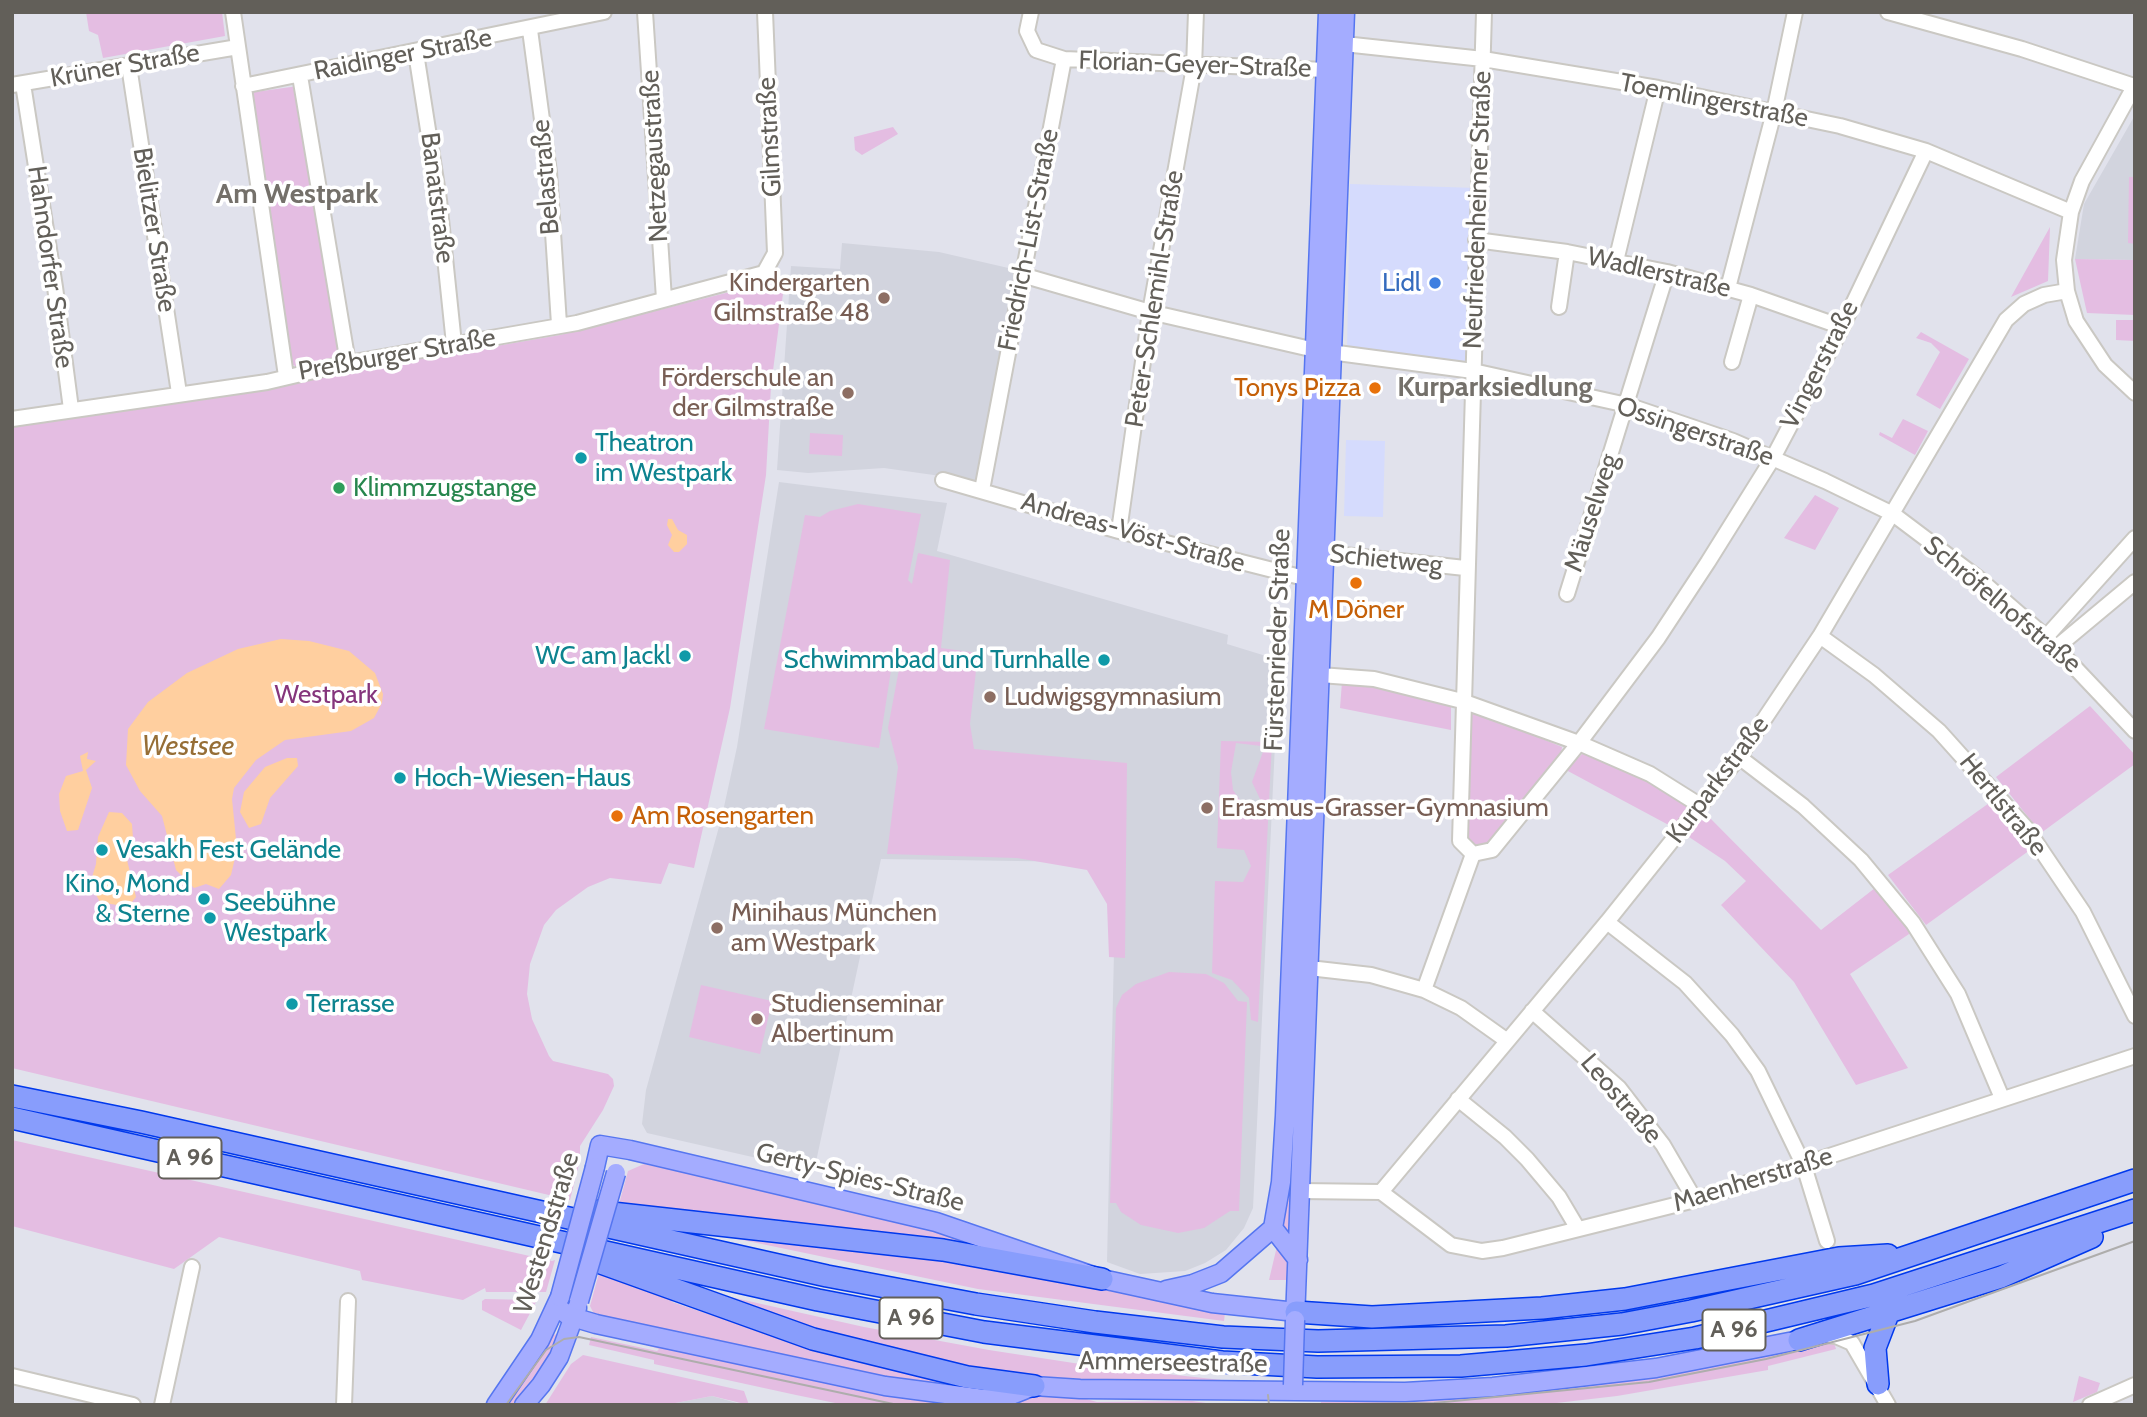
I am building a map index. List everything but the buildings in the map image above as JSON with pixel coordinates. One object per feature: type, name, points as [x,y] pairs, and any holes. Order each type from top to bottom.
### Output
[{"type":"highway","points":[[12,1082],[71,1097],[141,1122]]},
{"type":"highway","name":"A 96","points":[[12,1096],[141,1122],[827,1276],[976,1304],[1197,1334],[1318,1341],[1506,1336],[1622,1324],[1782,1292],[1854,1274],[2135,1181]]},
{"type":"highway","name":"A 96","points":[[13,1118],[818,1300],[1012,1336],[1222,1362],[1400,1368],[1461,1366],[1586,1355],[1695,1338],[1775,1321],[1885,1291],[2135,1210]]},
{"type":"highway","points":[[452,1191],[664,1221],[943,1250],[1101,1279]]},
{"type":"highway","points":[[1799,1340],[2001,1277],[2135,1217]]},
{"type":"highway","points":[[543,1238],[627,1274],[813,1339],[967,1377],[1034,1386]]},
{"type":"highway","points":[[1296,1316],[1372,1317],[1542,1308],[1625,1299],[1839,1258],[1922,1252]]},
{"type":"highway","points":[[1878,1384],[1875,1348],[1888,1314]]},
{"type":"main road","name":"Fürstenrieder Straße","points":[[1324,352],[1328,12]]},
{"type":"main road","name":"Fürstenrieder Straße","points":[[1273,1228],[1281,1182],[1285,1116],[1315,580],[1324,352],[1345,12]]},
{"type":"main road","name":"Fürstenrieder Straße","points":[[1293,1394],[1320,675],[1315,580]]},
{"type":"main road","name":"Gerty-Spies-Straße","points":[[600,1145],[936,1222],[1101,1279]]},
{"type":"main road","name":"Westendstraße","points":[[496,1405],[516,1380],[558,1302],[600,1145]]},
{"type":"main road","name":"Westendstraße","points":[[524,1405],[559,1357],[577,1309],[622,1149]]},
{"type":"main road","points":[[1159,1291],[1193,1284],[1221,1273],[1273,1228],[1298,1260]]},
{"type":"main road","points":[[1101,1279],[1212,1303],[1296,1316]]},
{"type":"main road","name":"Ammerseestraße","points":[[558,1302],[885,1386],[959,1398],[984,1399],[1014,1394],[1034,1386],[1249,1398],[1559,1382],[1656,1368],[1799,1340]]},
{"type":"street","points":[[233,12],[286,376]]},
{"type":"street","name":"Raidinger Straße","points":[[243,86],[530,30],[604,12]]},
{"type":"street","name":"Netzegaustraße","points":[[645,12],[664,299]]},
{"type":"street","name":"Gilmstraße","points":[[765,12],[774,220],[772,261]]},
{"type":"street","points":[[1031,12],[1027,32],[1036,50],[1064,59]]},
{"type":"street","name":"Peter-Schlemihl-Straße","points":[[1119,531],[1150,312],[1194,67],[1196,12]]},
{"type":"street","name":"Neufriedenheimer Straße","points":[[1473,853],[1460,841],[1465,568],[1484,12]]},
{"type":"street","points":[[1728,288],[1774,112],[1795,12]]},
{"type":"street","points":[[1888,12],[2022,49],[2134,85],[2082,181],[2071,212],[2064,260],[2067,290],[2076,321],[2088,343],[2109,370],[2135,393]]},
{"type":"street","name":"Belastraße","points":[[530,30],[549,172],[559,324]]},
{"type":"street","name":"Toemlingerstraße","points":[[1344,44],[1483,59],[1658,88],[1840,126],[1926,151],[2071,212]]},
{"type":"street","name":"Krüner Straße","points":[[17,85],[238,47]]},
{"type":"street","name":"Banatstraße","points":[[416,53],[439,200],[454,344]]},
{"type":"street","name":"Florian-Geyer-Straße","points":[[1064,59],[1194,67],[1326,70]]},
{"type":"street","name":"Friedrich-List-Straße","points":[[982,490],[1064,59]]},
{"type":"street","name":"Bielitzer Straße","points":[[129,66],[179,393]]},
{"type":"street","points":[[300,76],[348,363]]},
{"type":"street","name":"Hahndorfer Straße","points":[[17,85],[55,287],[71,409]]},
{"type":"street","points":[[1616,261],[1658,88]]},
{"type":"street","name":"Vingerstraße","points":[[1473,853],[1492,850],[1579,743],[1658,638],[1773,458],[1842,327],[1926,151]]},
{"type":"street","name":"Wadlerstraße","points":[[1476,240],[1616,261],[1667,272],[1751,295],[1842,327]]},
{"type":"street","name":"Wadlerstraße","points":[[1559,307],[1567,253]]},
{"type":"street","name":"Preßburger Straße","points":[[12,419],[267,382],[348,363],[363,363],[559,324],[577,323],[764,273],[772,261]]},
{"type":"street","name":"Mäuselweg","points":[[1567,594],[1667,272]]},
{"type":"street","name":"Ossingerstraße","points":[[1023,275],[1150,312],[1324,352],[1473,371],[1627,405],[1773,458],[1892,514]]},
{"type":"street","name":"Kurparkstraße","points":[[1381,1192],[1607,922],[1740,757],[1820,636],[1990,342],[2006,320],[2024,304],[2044,295],[2067,290]]},
{"type":"street","name":"Wadlerstraße","points":[[1732,362],[1751,295]]},
{"type":"street","name":"Andreas-Vöst-Straße","points":[[943,480],[1119,531],[1315,580]]},
{"type":"street","name":"Schröfelhofstraße","points":[[1892,514],[1978,578],[2052,642],[2135,731]]},
{"type":"street","points":[[2052,642],[2135,538]]},
{"type":"street","name":"Schietweg","points":[[1316,552],[1465,568]]},
{"type":"street","points":[[2052,642],[2135,582]]},
{"type":"street","name":"Hertlstraße","points":[[1820,636],[1883,682],[1939,731],[2027,829],[2083,912],[2135,1017]]},
{"type":"street","points":[[1320,675],[1374,679],[1462,701],[1579,743],[1650,774],[1701,806]]},
{"type":"street","points":[[1740,757],[1803,806],[1861,860],[1913,923],[1958,995],[2002,1098]]},
{"type":"street","points":[[1424,990],[1473,853]]},
{"type":"street","points":[[1607,922],[1685,983],[1732,1035],[1778,1108],[1804,1166],[1827,1241]]},
{"type":"street","points":[[1309,968],[1371,975],[1424,990],[1461,1008],[1506,1040]]},
{"type":"street","name":"Leostraße","points":[[1532,1011],[1619,1088],[1663,1145],[1695,1200]]},
{"type":"street","name":"Maenherstraße","points":[[1381,1192],[1440,1239],[1464,1249],[1503,1248],[1695,1200],[2135,1056]]},
{"type":"street","points":[[1458,1099],[1527,1159],[1559,1197],[1578,1229]]},
{"type":"street","points":[[1300,1191],[1381,1192]]},
{"type":"street","points":[[162,1405],[192,1267]]},
{"type":"street","points":[[344,1405],[348,1301]]},
{"type":"street","points":[[1799,1340],[1825,1335],[1846,1339],[1859,1352],[1888,1405]]},
{"type":"street","points":[[12,1376],[132,1405]]},
{"type":"street","points":[[2090,1405],[2135,1385]]},
{"type":"shaded area","points":[[2135,115],[2135,260],[2075,259],[2084,204]]},
{"type":"shaded area","points":[[1350,184],[1477,188],[1471,365],[1347,351]]},
{"type":"shaded area","points":[[842,243],[939,252],[1017,270],[976,481],[884,468],[808,473],[777,470],[791,266],[840,269]]},
{"type":"shaded area","points":[[1346,440],[1385,441],[1383,517],[1344,516]]},
{"type":"shaded area","points":[[779,482],[947,503],[937,551],[1228,635],[1227,644],[1279,660],[1253,1208],[1244,1228],[1226,1250],[1205,1263],[1185,1271],[1140,1274],[1107,1262],[1115,907],[1086,862],[881,859],[814,1171],[647,1133],[642,1124],[646,1090],[722,816],[737,747]]},
{"type":"shaded area","points":[[712,1396],[744,1405],[665,1405]]},
{"type":"green space","points":[[86,12],[222,12],[225,36],[103,58],[98,35],[89,31]]},
{"type":"green space","points":[[298,86],[340,352],[336,361],[302,370],[290,363],[248,93]]},
{"type":"green space","points":[[893,127],[898,134],[862,155],[855,150],[854,137]]},
{"type":"green space","points":[[2129,177],[2135,177],[2135,244],[2128,243]]},
{"type":"green space","points":[[2050,227],[2048,281],[2011,297]]},
{"type":"green space","points":[[2075,259],[2135,260],[2135,315],[2087,313]]},
{"type":"green space","name":"Westpark","points":[[785,278],[771,386],[766,475],[730,708],[694,868],[669,863],[661,884],[610,878],[588,887],[556,910],[544,925],[530,964],[527,994],[532,1019],[549,1056],[553,1061],[608,1074],[613,1079],[614,1086],[603,1110],[580,1146],[580,1160],[570,1200],[12,1068],[12,426],[213,395],[560,335]]},
{"type":"green space","points":[[2116,320],[2135,320],[2135,341],[2116,340]]},
{"type":"green space","points":[[1921,332],[1969,359],[1940,409],[1916,395],[1940,352],[1931,343],[1916,338]]},
{"type":"green space","points":[[1903,419],[1928,431],[1915,455],[1879,435],[1880,432],[1892,438]]},
{"type":"green space","points":[[810,433],[843,435],[842,456],[809,454]]},
{"type":"green space","points":[[1815,495],[1839,508],[1815,550],[1784,538]]},
{"type":"green space","points":[[858,504],[921,514],[908,580],[912,584],[918,553],[950,560],[941,648],[978,653],[970,724],[974,749],[1127,763],[1125,958],[1109,957],[1107,904],[1087,870],[1017,858],[887,854],[898,767],[888,728],[902,653],[893,657],[879,748],[764,729],[805,515],[820,517],[830,511]]},
{"type":"green space","points":[[1342,682],[1373,683],[1451,705],[1451,730],[1340,708]]},
{"type":"green space","points":[[2090,706],[2135,755],[2135,764],[2041,833],[1996,777]]},
{"type":"green space","points":[[1480,713],[1562,747],[1561,755],[1489,846],[1473,847],[1464,839],[1470,714]]},
{"type":"green space","points":[[1221,741],[1272,742],[1258,1022],[1251,1020],[1249,998],[1232,980],[1212,973],[1215,881],[1243,882],[1251,866],[1244,850],[1217,848]],"holes":[[[1236,743],[1261,746],[1264,749],[1252,782],[1260,799],[1257,816],[1249,813],[1233,790],[1231,772]]]},
{"type":"green space","points":[[1584,752],[1647,777],[1691,805],[1678,830],[1566,770]]},
{"type":"green space","points":[[1992,801],[2030,850],[1926,925],[1888,875]]},
{"type":"green space","points":[[1707,815],[1821,930],[1875,888],[1907,925],[1912,932],[1850,974],[1908,1068],[1856,1085],[1794,982],[1721,905],[1746,881],[1725,861],[1686,835]]},
{"type":"green space","points":[[1169,972],[1206,974],[1224,983],[1238,1001],[1247,1002],[1239,1211],[1230,1211],[1204,1228],[1178,1233],[1141,1225],[1121,1212],[1116,1203],[1110,1203],[1116,1008],[1122,995],[1136,984]]},
{"type":"green space","points":[[701,985],[772,1001],[760,1054],[689,1037]]},
{"type":"green space","points":[[12,1140],[555,1260],[546,1292],[486,1292],[485,1288],[463,1300],[362,1280],[360,1271],[219,1237],[174,1269],[12,1226]]},
{"type":"green space","points":[[1290,1149],[1295,1149],[1290,1280],[1269,1280],[1289,1195]]},
{"type":"green space","points":[[644,1164],[893,1217],[1008,1253],[891,1233],[619,1204],[628,1171]]},
{"type":"green space","points":[[709,1233],[1011,1268],[1225,1313],[1224,1321],[978,1289]]},
{"type":"green space","points":[[599,1273],[674,1298],[672,1302],[831,1355],[927,1378],[1002,1390],[962,1394],[595,1316],[590,1306]]},
{"type":"green space","points":[[708,1292],[864,1327],[989,1350],[1093,1366],[1222,1380],[1222,1385],[1021,1379],[890,1355]]},
{"type":"green space","points":[[482,1301],[536,1302],[521,1330],[482,1310]]},
{"type":"green space","points":[[592,1330],[958,1405],[845,1405],[796,1395],[654,1364],[654,1360],[589,1345],[591,1337],[657,1351],[659,1349],[610,1334],[609,1337],[591,1333]]},
{"type":"green space","points":[[560,1334],[543,1370],[517,1405],[502,1405],[548,1335]]},
{"type":"green space","points":[[1833,1340],[1836,1349],[1768,1366],[1768,1370],[1617,1396],[1539,1405],[1321,1405],[1321,1402],[1390,1402],[1390,1399],[1501,1394],[1606,1383]]},
{"type":"green space","points":[[583,1355],[744,1391],[749,1405],[712,1396],[665,1405],[545,1405],[571,1364]]},
{"type":"green space","points":[[2079,1376],[2100,1383],[2097,1392],[2073,1402]]},
{"type":"green space","points":[[1045,1395],[1075,1396],[1097,1402],[1192,1401],[1220,1405],[999,1405]]},
{"type":"water","points":[[668,519],[672,519],[678,530],[687,535],[687,544],[679,552],[674,552],[668,545],[672,535],[667,525]]},
{"type":"water","name":"Westsee","points":[[281,639],[309,641],[349,651],[375,673],[383,694],[382,703],[374,718],[351,731],[285,740],[256,760],[234,788],[232,799],[237,849],[231,875],[219,889],[206,884],[194,888],[176,870],[162,816],[140,791],[126,765],[128,729],[148,702],[187,673],[238,649]]},
{"type":"water","points":[[88,752],[87,759],[96,761],[86,770],[92,788],[78,830],[67,831],[60,811],[59,794],[66,776],[83,771],[80,756]]},
{"type":"water","points":[[287,758],[297,758],[298,766],[270,798],[261,824],[249,828],[240,812],[244,792],[265,767]]},
{"type":"water","points":[[109,812],[122,813],[132,824],[133,839],[127,860],[136,897],[128,907],[100,902],[90,884],[96,864],[98,837]]},
{"type":"tram line","points":[[1285,1405],[1434,1403],[1649,1382],[1766,1359],[1915,1321],[2135,1241]]},
{"type":"tram line","points":[[506,1405],[546,1350],[564,1339],[579,1337],[898,1405]]},
{"type":"tram line","points":[[1268,1395],[1269,1405]]},
{"type":"place","name":"Lidl","points":[[1435,283]]},
{"type":"place","name":"Kindergarten Gilmstraße 48","points":[[884,298]]},
{"type":"place","name":"Tonys Pizza","points":[[1375,388]]},
{"type":"place","name":"Förderschule an der Gilmstraße","points":[[848,393]]},
{"type":"place","name":"Theatron im Westpark","points":[[581,458]]},
{"type":"place","name":"Klimmzugstange","points":[[339,488]]},
{"type":"place","name":"M Döner","points":[[1356,583]]},
{"type":"place","name":"WC am Jackl","points":[[685,656]]},
{"type":"place","name":"Schwimmbad und Turnhalle","points":[[1104,660]]},
{"type":"place","name":"Ludwigsgymnasium","points":[[990,697]]},
{"type":"place","name":"Hoch-Wiesen-Haus","points":[[400,778]]},
{"type":"place","name":"Erasmus-Grasser-Gymnasium","points":[[1207,808]]},
{"type":"place","name":"Am Rosengarten","points":[[617,816]]},
{"type":"place","name":"Vesakh Fest Gelände","points":[[102,850]]},
{"type":"place","name":"Kino, Mond & Sterne","points":[[204,899]]},
{"type":"place","name":"Seebühne Westpark","points":[[210,918]]},
{"type":"place","name":"Minihaus München am Westpark","points":[[717,928]]},
{"type":"place","name":"Terrasse","points":[[292,1004]]},
{"type":"place","name":"Studienseminar Albertinum","points":[[757,1019]]},
{"type":"district","name":"Am Westpark","points":[[297,195]]},
{"type":"district","name":"Kurparksiedlung","points":[[1495,388]]}]
